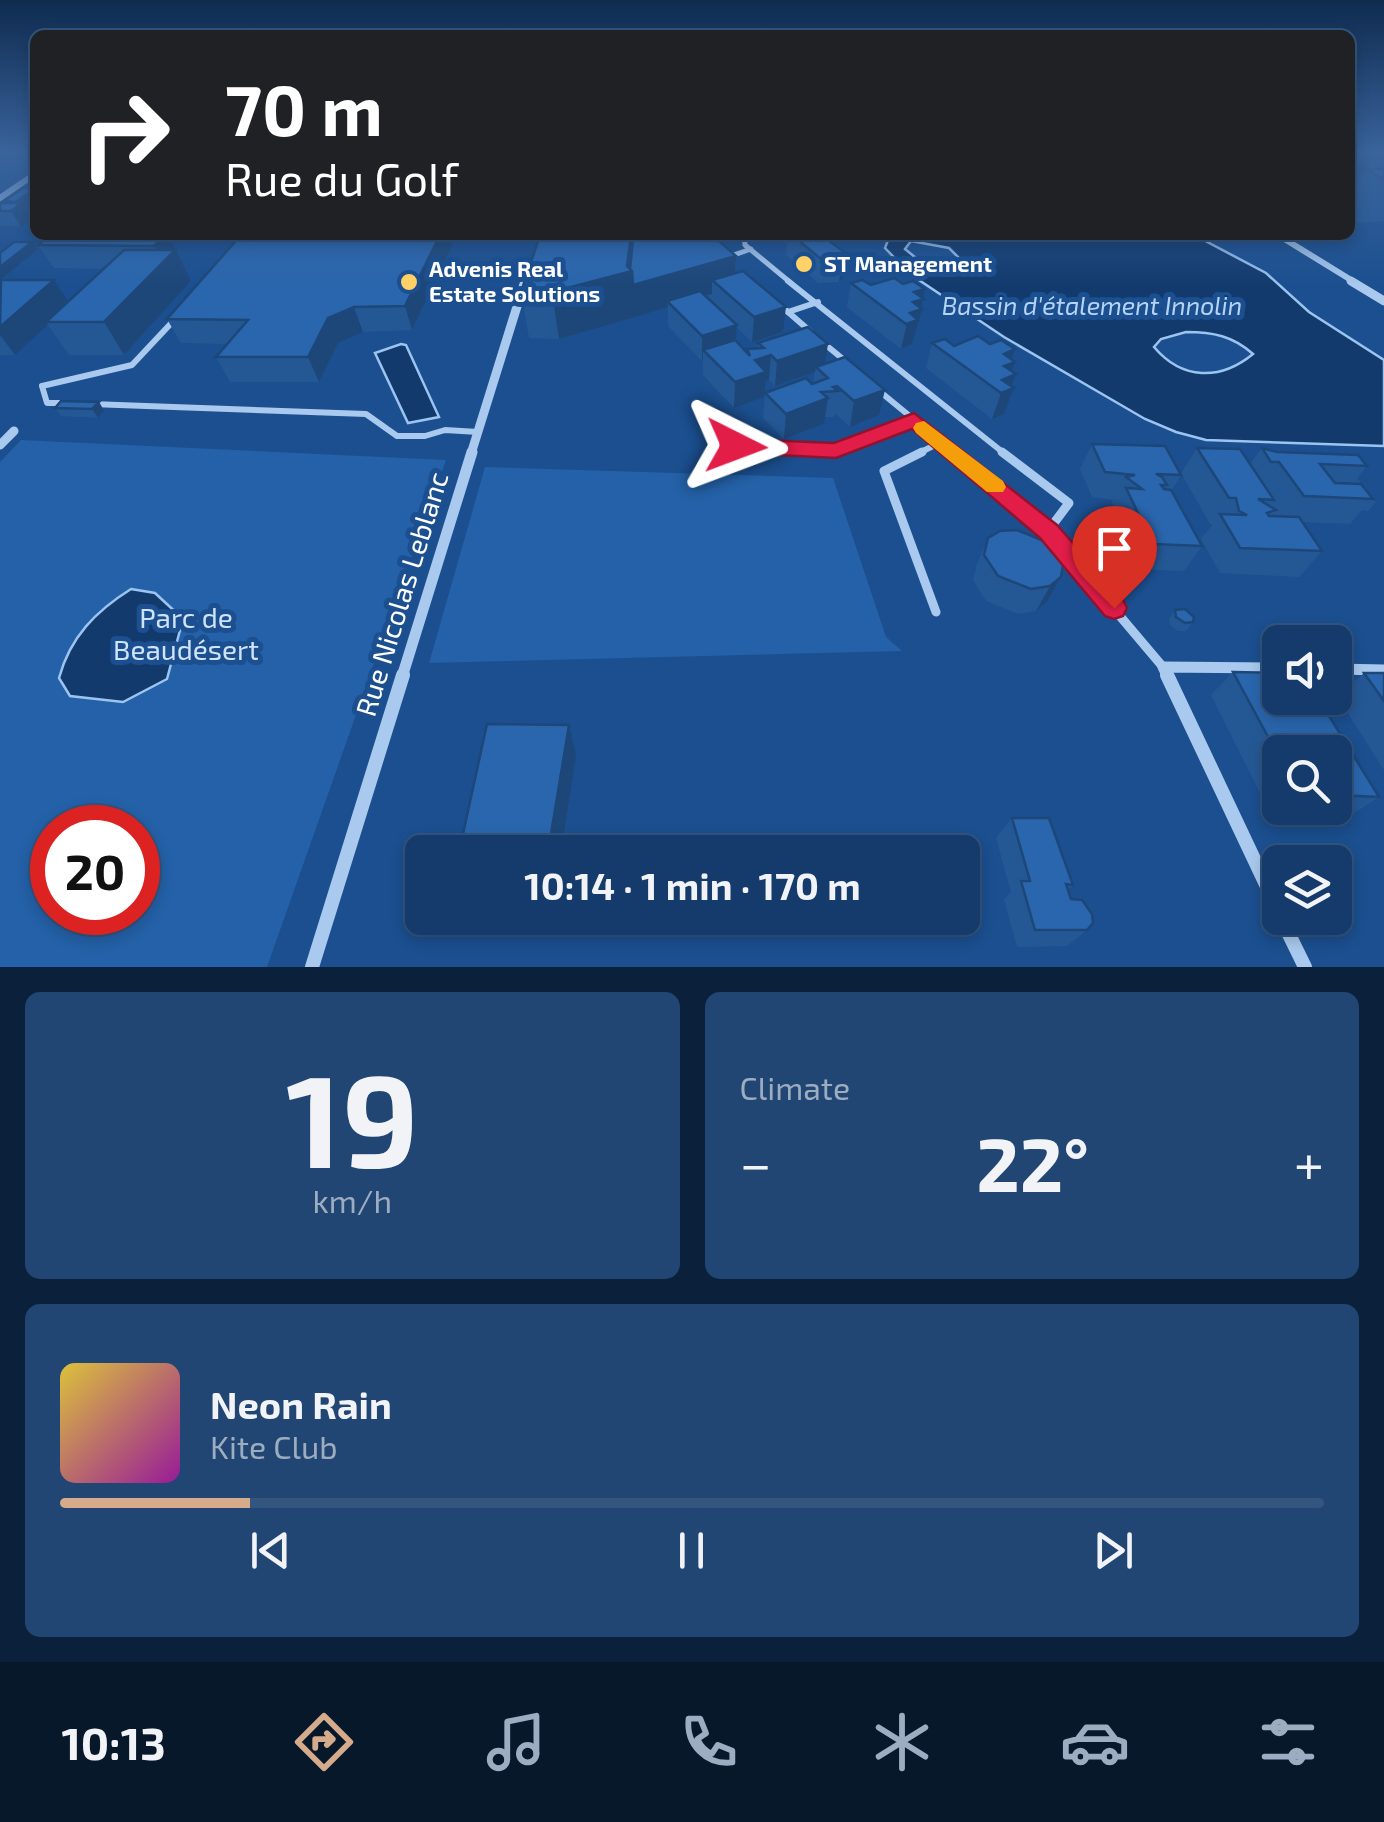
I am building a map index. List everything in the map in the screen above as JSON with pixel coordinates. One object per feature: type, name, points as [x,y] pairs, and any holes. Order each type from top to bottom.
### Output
[{"type":"street","points":[[1286,240],[1384,301]]},
{"type":"street","name":"Rue Nicolas Leblanc","points":[[312,967],[528,271]]},
{"type":"street","points":[[0,430],[14,431],[0,445]]},
{"type":"street","points":[[1262,668],[1163,667],[1262,876]]},
{"type":"street","points":[[1352,669],[1384,670]]},
{"type":"street","points":[[1290,935],[1305,967]]},
{"type":"lane","points":[[746,240],[751,249],[899,373],[1069,503],[1048,531]]},
{"type":"lane","points":[[714,247],[738,268]]},
{"type":"lane","points":[[725,258],[751,249]]},
{"type":"lane","points":[[775,301],[858,372]]},
{"type":"lane","points":[[788,312],[818,302]]},
{"type":"lane","points":[[178,315],[132,365],[42,386],[46,403],[366,414],[397,436],[425,436],[444,430],[478,432]]},
{"type":"lane","points":[[872,385],[1048,531],[1163,667]]},
{"type":"lane","points":[[736,446],[836,450],[914,420]]},
{"type":"lane","points":[[936,612],[884,471],[941,442]]},
{"type":"green space","name":"Parc de Beaudésert","points":[[21,440],[446,460],[267,967],[0,967],[0,462]]},
{"type":"green space","points":[[485,467],[833,478],[886,637],[902,651],[429,663]]},
{"type":"water","name":"Bassin d'étalement Innolin","points":[[888,240],[1203,240],[1266,273],[1309,312],[1384,360],[1384,446],[1206,440],[1176,432],[1145,419],[1004,337],[910,274],[885,248]],"holes":[[[911,241],[949,248],[959,258],[957,266],[932,271],[905,249]],[[1186,332],[1222,336],[1253,354],[1228,369],[1202,373],[1177,366],[1154,347],[1161,339]]]},
{"type":"water","points":[[406,345],[439,417],[408,423],[375,353]]},
{"type":"water","points":[[131,589],[155,593],[183,619],[167,679],[123,702],[70,696],[59,678],[70,650],[96,616]]},
{"type":"building","points":[[11,196],[24,196],[16,202],[4,201]]},
{"type":"building","points":[[2,203],[22,203],[11,211],[0,211]]},
{"type":"building","points":[[44,240],[160,240],[154,246],[38,245]]},
{"type":"building","points":[[237,240],[438,240],[405,306],[354,307],[328,318],[308,357],[216,357],[248,320],[167,319]]},
{"type":"building","points":[[538,240],[630,240],[627,266],[632,271],[552,292],[521,292]]},
{"type":"building","points":[[633,240],[719,241],[736,256],[633,285]]},
{"type":"building","points":[[798,240],[828,240],[847,254],[843,259],[821,259]]},
{"type":"building","points":[[14,242],[32,242],[0,267],[0,253]]},
{"type":"building","points":[[124,250],[175,250],[104,322],[46,322]]},
{"type":"building","points":[[743,271],[786,307],[754,317],[712,280]]},
{"type":"building","points":[[894,278],[903,284],[913,281],[925,289],[914,292],[924,299],[913,302],[922,309],[910,313],[918,320],[906,324],[851,283],[862,280],[871,285]]},
{"type":"building","points":[[1,280],[54,280],[0,327]]},
{"type":"building","points":[[700,291],[737,325],[702,336],[667,301]]},
{"type":"building","points":[[808,327],[828,344],[777,361],[771,355],[755,360],[766,372],[735,382],[703,350],[735,340],[750,356],[747,349],[764,348],[758,343]]},
{"type":"building","points":[[978,336],[990,344],[1001,340],[1015,349],[1004,354],[1015,362],[1004,366],[1016,374],[1002,380],[1014,388],[1001,393],[932,343],[945,339],[954,346]]},
{"type":"building","points":[[845,357],[885,390],[854,401],[837,386],[833,387],[838,391],[821,392],[828,398],[786,414],[765,393],[806,378],[812,384],[828,378],[816,367]]},
{"type":"building","points":[[61,401],[99,402],[92,409],[55,408]]},
{"type":"building","points":[[1092,444],[1165,446],[1181,475],[1156,474],[1167,485],[1161,485],[1164,489],[1171,490],[1202,546],[1153,544],[1126,488],[1142,489],[1126,477],[1135,475],[1105,472]]},
{"type":"building","points":[[1197,448],[1240,449],[1274,500],[1258,499],[1276,510],[1267,513],[1269,516],[1299,517],[1322,551],[1240,548],[1220,514],[1247,515],[1239,511],[1236,498],[1229,498]]},
{"type":"building","points":[[1262,448],[1358,455],[1367,466],[1320,464],[1335,483],[1361,484],[1373,499],[1304,496],[1279,462],[1271,462]]},
{"type":"building","points":[[1017,530],[1049,543],[1063,565],[1061,577],[1050,586],[1031,589],[998,576],[984,555],[988,538],[1000,531]]},
{"type":"building","points":[[1185,609],[1194,617],[1193,622],[1185,623],[1176,617],[1175,610]]},
{"type":"building","points":[[1233,672],[1262,673],[1262,715],[1328,715],[1341,735],[1267,735]]},
{"type":"building","points":[[1364,673],[1384,673],[1384,701]]},
{"type":"building","points":[[487,724],[569,725],[551,835],[463,835]]},
{"type":"building","points":[[1352,753],[1379,797],[1352,796]]},
{"type":"building","points":[[1012,818],[1049,818],[1073,885],[1066,884],[1071,899],[1082,900],[1092,914],[1093,923],[1087,930],[1035,930],[1021,881],[1030,881]]},
{"type":"slow traffic","points":[[924,428],[995,487]]},
{"type":"place","name":"ST Management","points":[[804,264]]},
{"type":"place","name":"Advenis Real Estate Solutions","points":[[409,282]]},
{"type":"route","points":[[736,446],[836,450],[914,420],[1048,531],[1114,608]]}]
